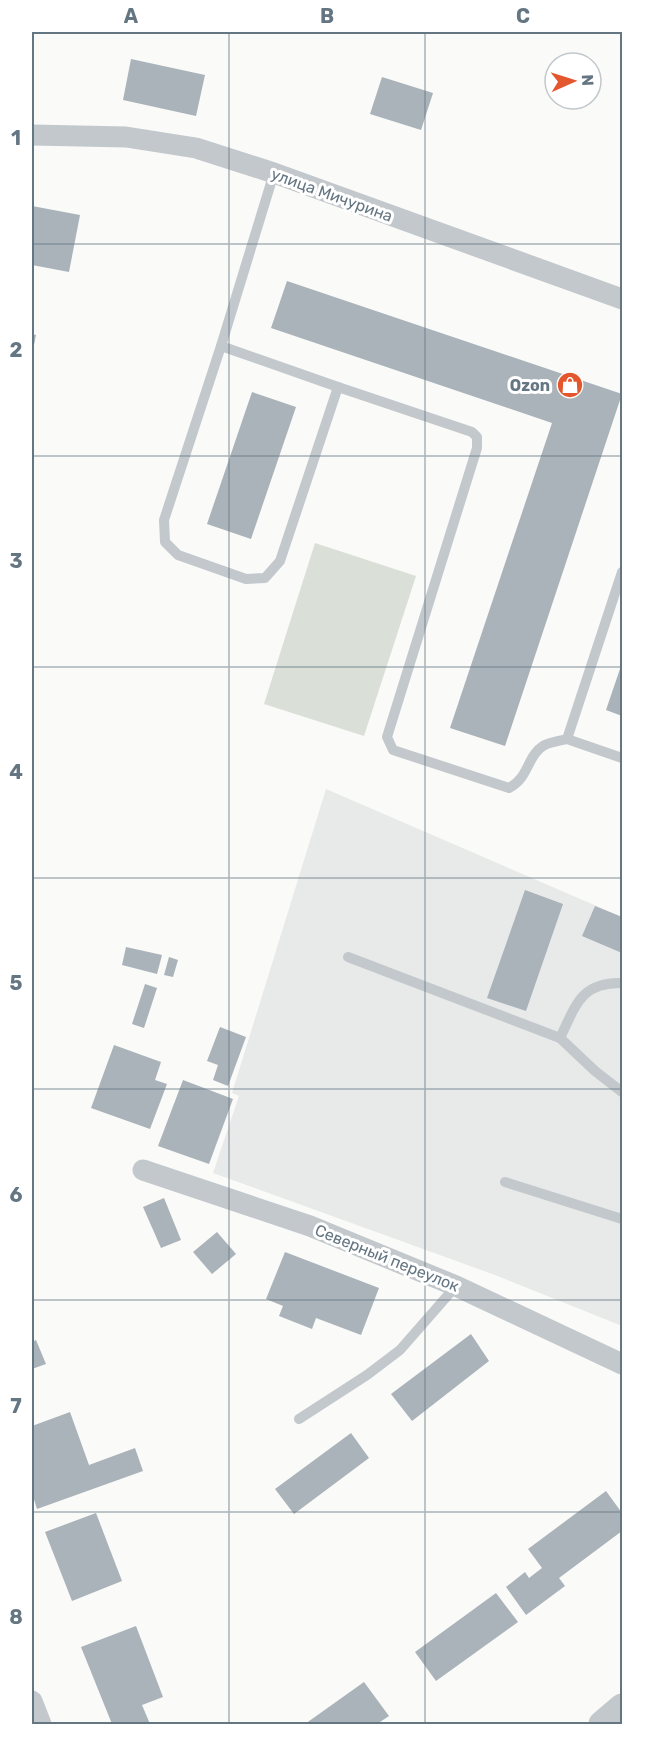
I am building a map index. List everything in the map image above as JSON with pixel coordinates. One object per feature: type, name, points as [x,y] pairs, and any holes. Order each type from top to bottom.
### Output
[{"type":"street","name":"улица Мичурина","points":[[32,135],[126,137],[196,148],[274,173],[622,299]]},
{"type":"street","name":"Северный переулок","points":[[143,1170],[310,1226],[456,1286],[622,1364]]},
{"type":"street","points":[[32,1701],[41,1725]]},
{"type":"street","points":[[602,1725],[622,1707]]},
{"type":"lane","points":[[274,173],[164,520],[165,542],[178,555],[246,579],[265,578],[280,561],[338,387]]},
{"type":"lane","points":[[221,346],[472,432],[477,437],[477,448],[387,737],[393,750],[509,788],[518,783],[536,753],[543,746],[567,739],[622,758]]},
{"type":"lane","points":[[567,739],[622,572]]},
{"type":"lane","points":[[348,957],[560,1038],[595,1071],[622,1092]]},
{"type":"lane","points":[[560,1038],[578,1001],[589,990],[606,983],[622,983]]},
{"type":"lane","points":[[506,1182],[622,1219]]},
{"type":"lane","points":[[299,1419],[368,1375],[400,1350],[456,1286]]},
{"type":"shaded area","points":[[315,543],[416,576],[364,736],[264,704]]},
{"type":"shaded area","points":[[326,789],[622,917],[622,1326],[495,1275],[213,1173],[239,1096],[232,1093]]},
{"type":"building","points":[[131,59],[205,75],[196,116],[123,100]]},
{"type":"building","points":[[382,77],[433,93],[421,130],[370,114]]},
{"type":"building","points":[[32,206],[80,215],[69,272],[32,265]]},
{"type":"building","points":[[287,281],[622,394],[505,746],[450,728],[552,423],[271,328]]},
{"type":"building","points":[[32,334],[36,335],[33,350],[32,350]]},
{"type":"building","points":[[252,392],[296,407],[251,539],[207,524]]},
{"type":"building","points":[[622,663],[622,716],[606,710]]},
{"type":"building","points":[[525,890],[563,904],[526,1011],[487,998]]},
{"type":"building","points":[[595,906],[622,917],[622,953],[582,936]]},
{"type":"building","points":[[126,947],[162,955],[157,974],[122,965]]},
{"type":"building","points":[[169,957],[178,960],[173,977],[164,975]]},
{"type":"building","points":[[145,984],[157,988],[144,1028],[132,1024]]},
{"type":"building","points":[[220,1027],[246,1037],[228,1086],[213,1080],[218,1065],[207,1061]]},
{"type":"building","points":[[114,1045],[161,1062],[155,1080],[167,1084],[150,1129],[91,1108]]},
{"type":"building","points":[[183,1080],[233,1099],[209,1164],[158,1146]]},
{"type":"building","points":[[164,1198],[181,1240],[161,1248],[143,1207]]},
{"type":"building","points":[[217,1232],[236,1254],[212,1274],[193,1252]]},
{"type":"building","points":[[285,1252],[379,1288],[361,1335],[316,1318],[312,1329],[279,1316],[283,1306],[266,1299]]},
{"type":"building","points":[[471,1334],[489,1361],[412,1421],[391,1394]]},
{"type":"building","points":[[36,1340],[46,1364],[32,1369],[32,1342]]},
{"type":"building","points":[[70,1412],[89,1465],[135,1448],[143,1471],[37,1509],[32,1493],[32,1426]]},
{"type":"building","points":[[351,1433],[369,1458],[294,1514],[275,1489]]},
{"type":"building","points":[[606,1491],[622,1513],[622,1531],[559,1578],[565,1586],[526,1615],[506,1587],[525,1572],[529,1578],[542,1568],[528,1549]]},
{"type":"building","points":[[96,1513],[122,1581],[72,1601],[45,1532]]},
{"type":"building","points":[[496,1593],[518,1622],[436,1681],[415,1652]]},
{"type":"building","points":[[136,1626],[163,1697],[142,1705],[150,1724],[112,1724],[81,1647]]},
{"type":"building","points":[[364,1682],[389,1716],[377,1724],[305,1724]]},
{"type":"place","name":"Ozon","points":[[570,385]]}]
